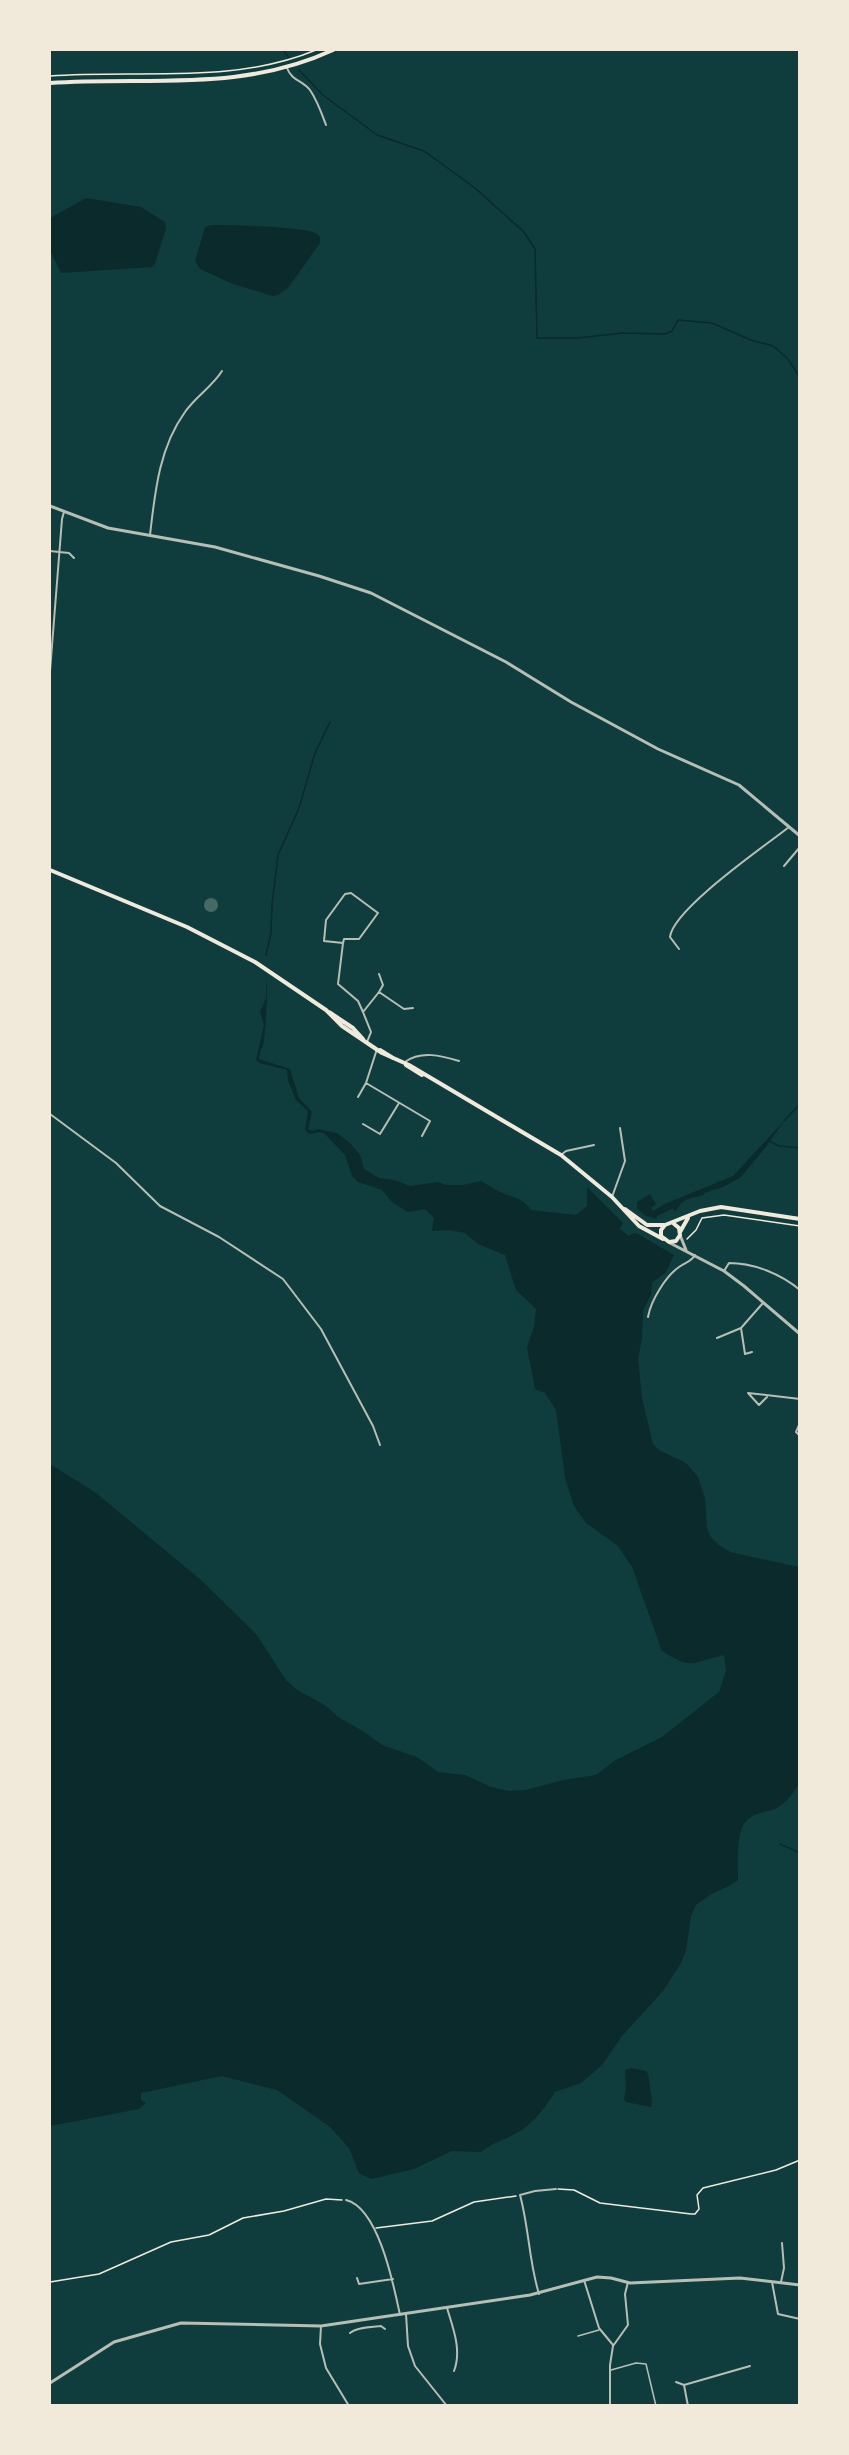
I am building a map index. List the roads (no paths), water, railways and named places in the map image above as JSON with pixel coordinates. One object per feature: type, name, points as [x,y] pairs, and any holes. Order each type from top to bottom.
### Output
[{"type":"main road","points":[[52,83],[233,78],[286,68],[333,50]]},
{"type":"main road","points":[[50,870],[187,927],[271,972],[386,1056],[404,1064],[417,1074],[428,1078],[561,1155],[647,1225],[665,1225],[700,1211],[721,1207],[800,1219]]},
{"type":"main road","points":[[625,1209],[639,1226],[669,1242],[676,1241],[688,1217]]},
{"type":"main road","points":[[673,1223],[680,1233]]},
{"type":"main road","points":[[663,1239],[661,1230],[665,1225]]},
{"type":"street","points":[[286,68],[293,79],[303,84],[312,93],[326,125]]},
{"type":"street","points":[[150,535],[159,470],[170,438],[186,409],[216,381],[222,371]]},
{"type":"street","points":[[50,506],[108,528],[215,548],[319,576],[371,593],[506,662],[571,702],[658,749],[739,785],[800,836]]},
{"type":"street","points":[[50,671],[64,512]]},
{"type":"street","points":[[50,550],[69,553],[74,558]]},
{"type":"street","points":[[679,949],[670,937],[675,924],[710,889],[789,827]]},
{"type":"street","points":[[784,866],[800,847]]},
{"type":"street","points":[[343,943],[324,940],[326,921],[345,894],[351,893],[378,913],[359,939],[344,939],[338,984],[358,1001],[371,1032],[365,1041]]},
{"type":"street","points":[[363,1012],[383,985],[379,974]]},
{"type":"street","points":[[379,992],[404,1009],[413,1008]]},
{"type":"street","points":[[358,1098],[378,1049]]},
{"type":"street","points":[[404,1064],[410,1058],[433,1054],[459,1061]]},
{"type":"street","points":[[366,1083],[430,1121],[422,1136]]},
{"type":"street","points":[[363,1124],[380,1134],[399,1102]]},
{"type":"street","points":[[50,1114],[116,1163],[160,1206],[219,1237],[283,1279],[321,1329],[373,1426],[380,1445]]},
{"type":"street","points":[[612,1197],[626,1156],[620,1128]]},
{"type":"street","points":[[561,1155],[566,1151],[594,1145]]},
{"type":"street","points":[[680,1233],[686,1250]]},
{"type":"street","points":[[669,1242],[724,1271],[800,1334]]},
{"type":"street","points":[[648,1317],[650,1307],[670,1276],[678,1267],[692,1260],[695,1255]]},
{"type":"street","points":[[724,1271],[729,1263],[746,1265],[779,1276],[800,1290]]},
{"type":"street","points":[[717,1338],[741,1328],[763,1302]]},
{"type":"street","points":[[741,1328],[745,1354],[752,1352]]},
{"type":"street","points":[[767,1397],[759,1405],[748,1394],[800,1399]]},
{"type":"street","points":[[800,1423],[796,1432],[800,1436]]},
{"type":"street","points":[[539,2294],[520,2195],[556,2189]]},
{"type":"street","points":[[346,2200],[354,2203],[373,2228],[389,2263],[400,2315]]},
{"type":"street","points":[[781,2282],[784,2268],[782,2243]]},
{"type":"street","points":[[50,2382],[108,2344],[173,2325],[198,2322],[321,2326],[539,2294],[584,2280],[607,2277],[628,2282],[740,2278],[800,2285]]},
{"type":"street","points":[[357,2278],[360,2283],[393,2279]]},
{"type":"street","points":[[584,2280],[600,2330],[613,2346]]},
{"type":"street","points":[[772,2281],[778,2314],[800,2319]]},
{"type":"street","points":[[610,2406],[613,2346],[627,2328],[625,2294],[628,2282]]},
{"type":"street","points":[[447,2308],[456,2339],[457,2353],[454,2371]]},
{"type":"street","points":[[406,2314],[408,2346],[420,2372],[447,2406]]},
{"type":"street","points":[[365,2320],[366,2327]]},
{"type":"street","points":[[321,2326],[320,2344],[326,2368],[349,2406]]},
{"type":"street","points":[[350,2333],[366,2327],[381,2326],[385,2329]]},
{"type":"street","points":[[676,2382],[684,2385],[750,2366]]},
{"type":"street","points":[[684,2385],[688,2406]]},
{"type":"lane","points":[[578,2336],[600,2330]]},
{"type":"lane","points":[[610,2370],[636,2363],[646,2364],[656,2406]]},
{"type":"water","points":[[86,198],[141,207],[165,222],[166,228],[155,264],[152,267],[61,273],[50,250],[50,218]]},
{"type":"water","points":[[211,225],[298,229],[317,234],[320,237],[320,243],[288,288],[273,296],[233,284],[200,269],[195,261],[205,227]]},
{"type":"water","points":[[266,978],[267,1002],[264,1041],[259,1059],[290,1069],[299,1098],[312,1112],[308,1129],[337,1133],[360,1155],[364,1169],[379,1178],[394,1180],[410,1186],[438,1182],[446,1185],[463,1185],[481,1181],[520,1200],[531,1210],[576,1215],[587,1206],[587,1187],[623,1223],[620,1229],[629,1236],[634,1233],[638,1234],[674,1255],[666,1272],[652,1283],[651,1294],[643,1311],[642,1338],[638,1359],[642,1398],[653,1444],[659,1450],[686,1463],[698,1477],[705,1498],[707,1528],[710,1536],[719,1545],[730,1552],[799,1567],[799,1784],[781,1806],[755,1815],[744,1824],[739,1843],[738,1880],[696,1905],[691,1916],[686,1950],[681,1963],[663,1991],[622,2036],[602,2065],[581,2083],[555,2092],[538,2116],[521,2130],[481,2152],[452,2151],[414,2169],[371,2179],[359,2173],[349,2148],[330,2127],[277,2090],[222,2076],[141,2093],[141,2100],[146,2103],[139,2109],[50,2126],[50,1464],[96,1493],[201,1580],[256,1634],[286,1680],[296,1689],[326,1706],[338,1717],[382,1745],[417,1757],[438,1772],[465,1775],[491,1787],[509,1791],[526,1790],[563,1780],[596,1775],[614,1761],[662,1737],[719,1692],[726,1671],[724,1655],[687,1663],[662,1651],[632,1567],[618,1546],[586,1523],[574,1506],[565,1478],[556,1410],[545,1393],[535,1389],[527,1347],[534,1327],[536,1309],[516,1290],[505,1255],[478,1244],[465,1233],[449,1230],[432,1231],[434,1218],[425,1209],[408,1212],[393,1203],[382,1190],[358,1182],[352,1176],[345,1155],[325,1134],[319,1132],[310,1134],[305,1130],[308,1111],[296,1100],[288,1081],[287,1070],[256,1060],[264,1025],[260,1012],[266,998]]},
{"type":"water","points":[[785,1120],[741,1177],[704,1195],[688,1199],[681,1203],[676,1211],[672,1209],[657,1216],[657,1219],[644,1215],[637,1208],[637,1202],[650,1194],[656,1204],[651,1208],[653,1211],[733,1176]]},
{"type":"water","points":[[631,2068],[646,2071],[648,2074],[651,2107],[626,2102],[624,2099],[625,2070]]},
{"type":"waterway","points":[[283,50],[289,58]]},
{"type":"waterway","points":[[299,70],[323,95],[377,135],[424,151],[475,188],[524,232],[535,249],[537,338],[578,338],[623,333],[665,334],[672,331],[678,320],[712,323],[751,340],[773,346],[787,358],[800,377]]},
{"type":"waterway","points":[[266,955],[271,933],[278,855],[299,808],[315,753],[330,722]]},
{"type":"waterway","points":[[784,1121],[800,1104]]},
{"type":"waterway","points":[[769,1141],[779,1146],[800,1148]]},
{"type":"waterway","points":[[780,1844],[800,1853]]}]
